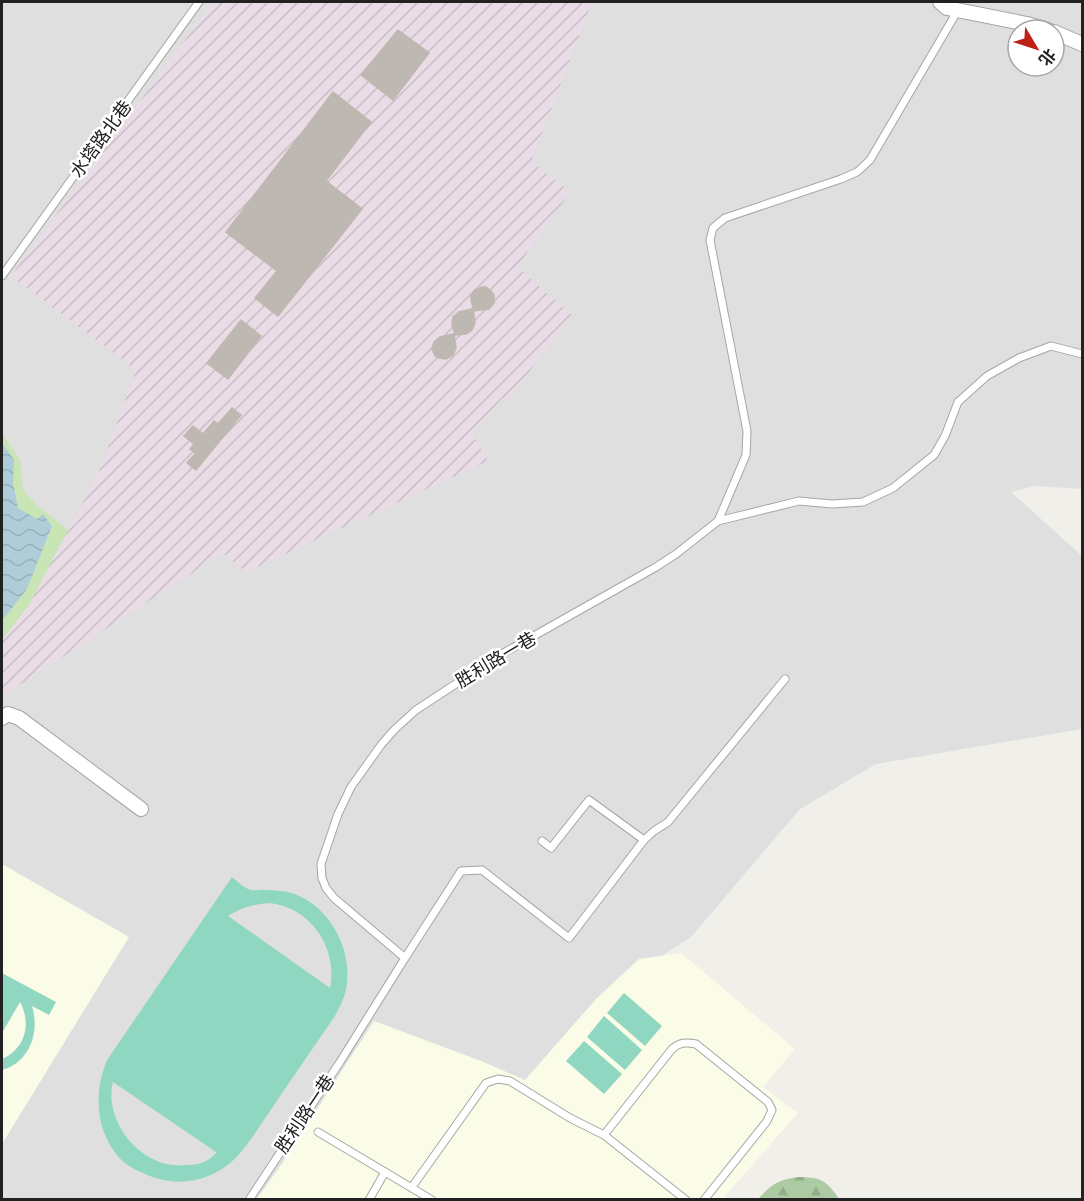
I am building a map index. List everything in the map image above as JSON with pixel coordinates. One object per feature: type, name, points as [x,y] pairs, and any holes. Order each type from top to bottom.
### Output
[{"type":"street","points":[[940,2],[947,8],[1006,20]]},
{"type":"street","points":[[1066,37],[1083,44]]},
{"type":"street","points":[[2,718],[8,714],[19,718],[141,809]]},
{"type":"lane","name":"水塔路北巷","points":[[2,276],[200,2]]},
{"type":"lane","points":[[718,521],[746,456],[747,431],[710,240],[712,228],[725,218],[841,180],[857,172],[870,160],[958,10]]},
{"type":"lane","name":"胜利路一巷","points":[[249,1200],[405,958],[334,898],[322,878],[321,864],[338,814],[351,787],[394,730],[416,710],[500,655],[656,567],[718,521],[799,501],[832,504],[863,502],[893,488],[934,454],[945,436],[958,402],[987,376],[1019,358],[1051,346],[1083,354]]},
{"type":"lane","points":[[405,958],[461,871],[482,870],[569,938],[644,840],[668,822],[785,679]]},
{"type":"lane","points":[[542,841],[551,848],[589,800],[644,840]]},
{"type":"lane","points":[[604,1136],[672,1049],[687,1042],[696,1044],[768,1102],[772,1110],[767,1121],[704,1200]]},
{"type":"lane","points":[[412,1187],[486,1083],[498,1079],[510,1081],[604,1136],[686,1200]]},
{"type":"lane","points":[[318,1132],[432,1200]]},
{"type":"lane","points":[[369,1200],[385,1172]]},
{"type":"shaded area","points":[[2,2],[1082,2],[1082,489],[1034,486],[1011,492],[1082,556],[1082,729],[876,764],[800,809],[691,937],[627,978],[578,1199],[2,1200]]},
{"type":"shaded area","points":[[213,2],[592,2],[531,162],[570,192],[517,267],[572,315],[507,401],[502,398],[472,434],[488,461],[246,572],[223,553],[2,696],[2,640],[29,605],[99,472],[136,370],[11,276]]},
{"type":"shaded area","points":[[2,864],[129,937],[2,1144]]},
{"type":"shaded area","points":[[681,953],[795,1049],[763,1087],[798,1113],[725,1196],[726,1199],[256,1200],[374,1021],[525,1080],[597,998],[639,959]]},
{"type":"green space","points":[[2,433],[20,460],[23,490],[38,506],[68,530],[29,605],[2,640]]},
{"type":"green space","points":[[232,877],[249,889],[288,892],[303,898],[326,917],[335,930],[342,944],[347,974],[346,990],[340,1007],[250,1140],[235,1159],[219,1171],[198,1179],[176,1182],[136,1170],[119,1158],[104,1133],[99,1109],[100,1084],[107,1060]],"holes":[[[270,903],[285,906],[298,913],[318,932],[330,959],[330,988],[228,916],[248,907]],[[113,1082],[216,1152],[216,1153],[203,1162],[183,1165],[163,1163],[145,1154],[127,1138],[115,1117],[111,1093]]]},
{"type":"green space","points":[[2,973],[56,1002],[49,1015],[32,1006],[35,1026],[30,1045],[20,1060],[2,1070],[2,1059],[16,1049],[26,1027],[24,1010],[20,1002],[2,1033]]},
{"type":"green space","points":[[624,993],[662,1026],[645,1046],[607,1013]]},
{"type":"green space","points":[[604,1016],[642,1050],[625,1070],[587,1037]]},
{"type":"green space","points":[[584,1041],[622,1074],[604,1094],[566,1061]]},
{"type":"green space","points":[[798,1177],[822,1181],[839,1199],[758,1199],[776,1184]]},
{"type":"water","points":[[2,443],[14,460],[13,483],[18,508],[37,519],[43,514],[52,526],[27,589],[2,621]]},
{"type":"building","points":[[398,30],[429,53],[393,100],[361,75]]},
{"type":"building","points":[[333,92],[371,122],[326,181],[362,209],[278,316],[255,298],[277,271],[226,232]]},
{"type":"building","points":[[482,287],[492,292],[494,303],[489,309],[474,311],[471,296],[475,290]]},
{"type":"building","points":[[473,309],[475,323],[472,330],[466,334],[455,335],[453,317],[459,312]]},
{"type":"building","points":[[241,320],[261,336],[228,379],[207,363]]},
{"type":"building","points":[[454,334],[456,348],[453,355],[446,359],[435,356],[432,349],[434,342],[440,337]]},
{"type":"building","points":[[232,408],[241,415],[196,470],[187,463],[196,453],[190,449],[194,444],[184,436],[193,426],[203,434],[214,421],[218,424]]}]
